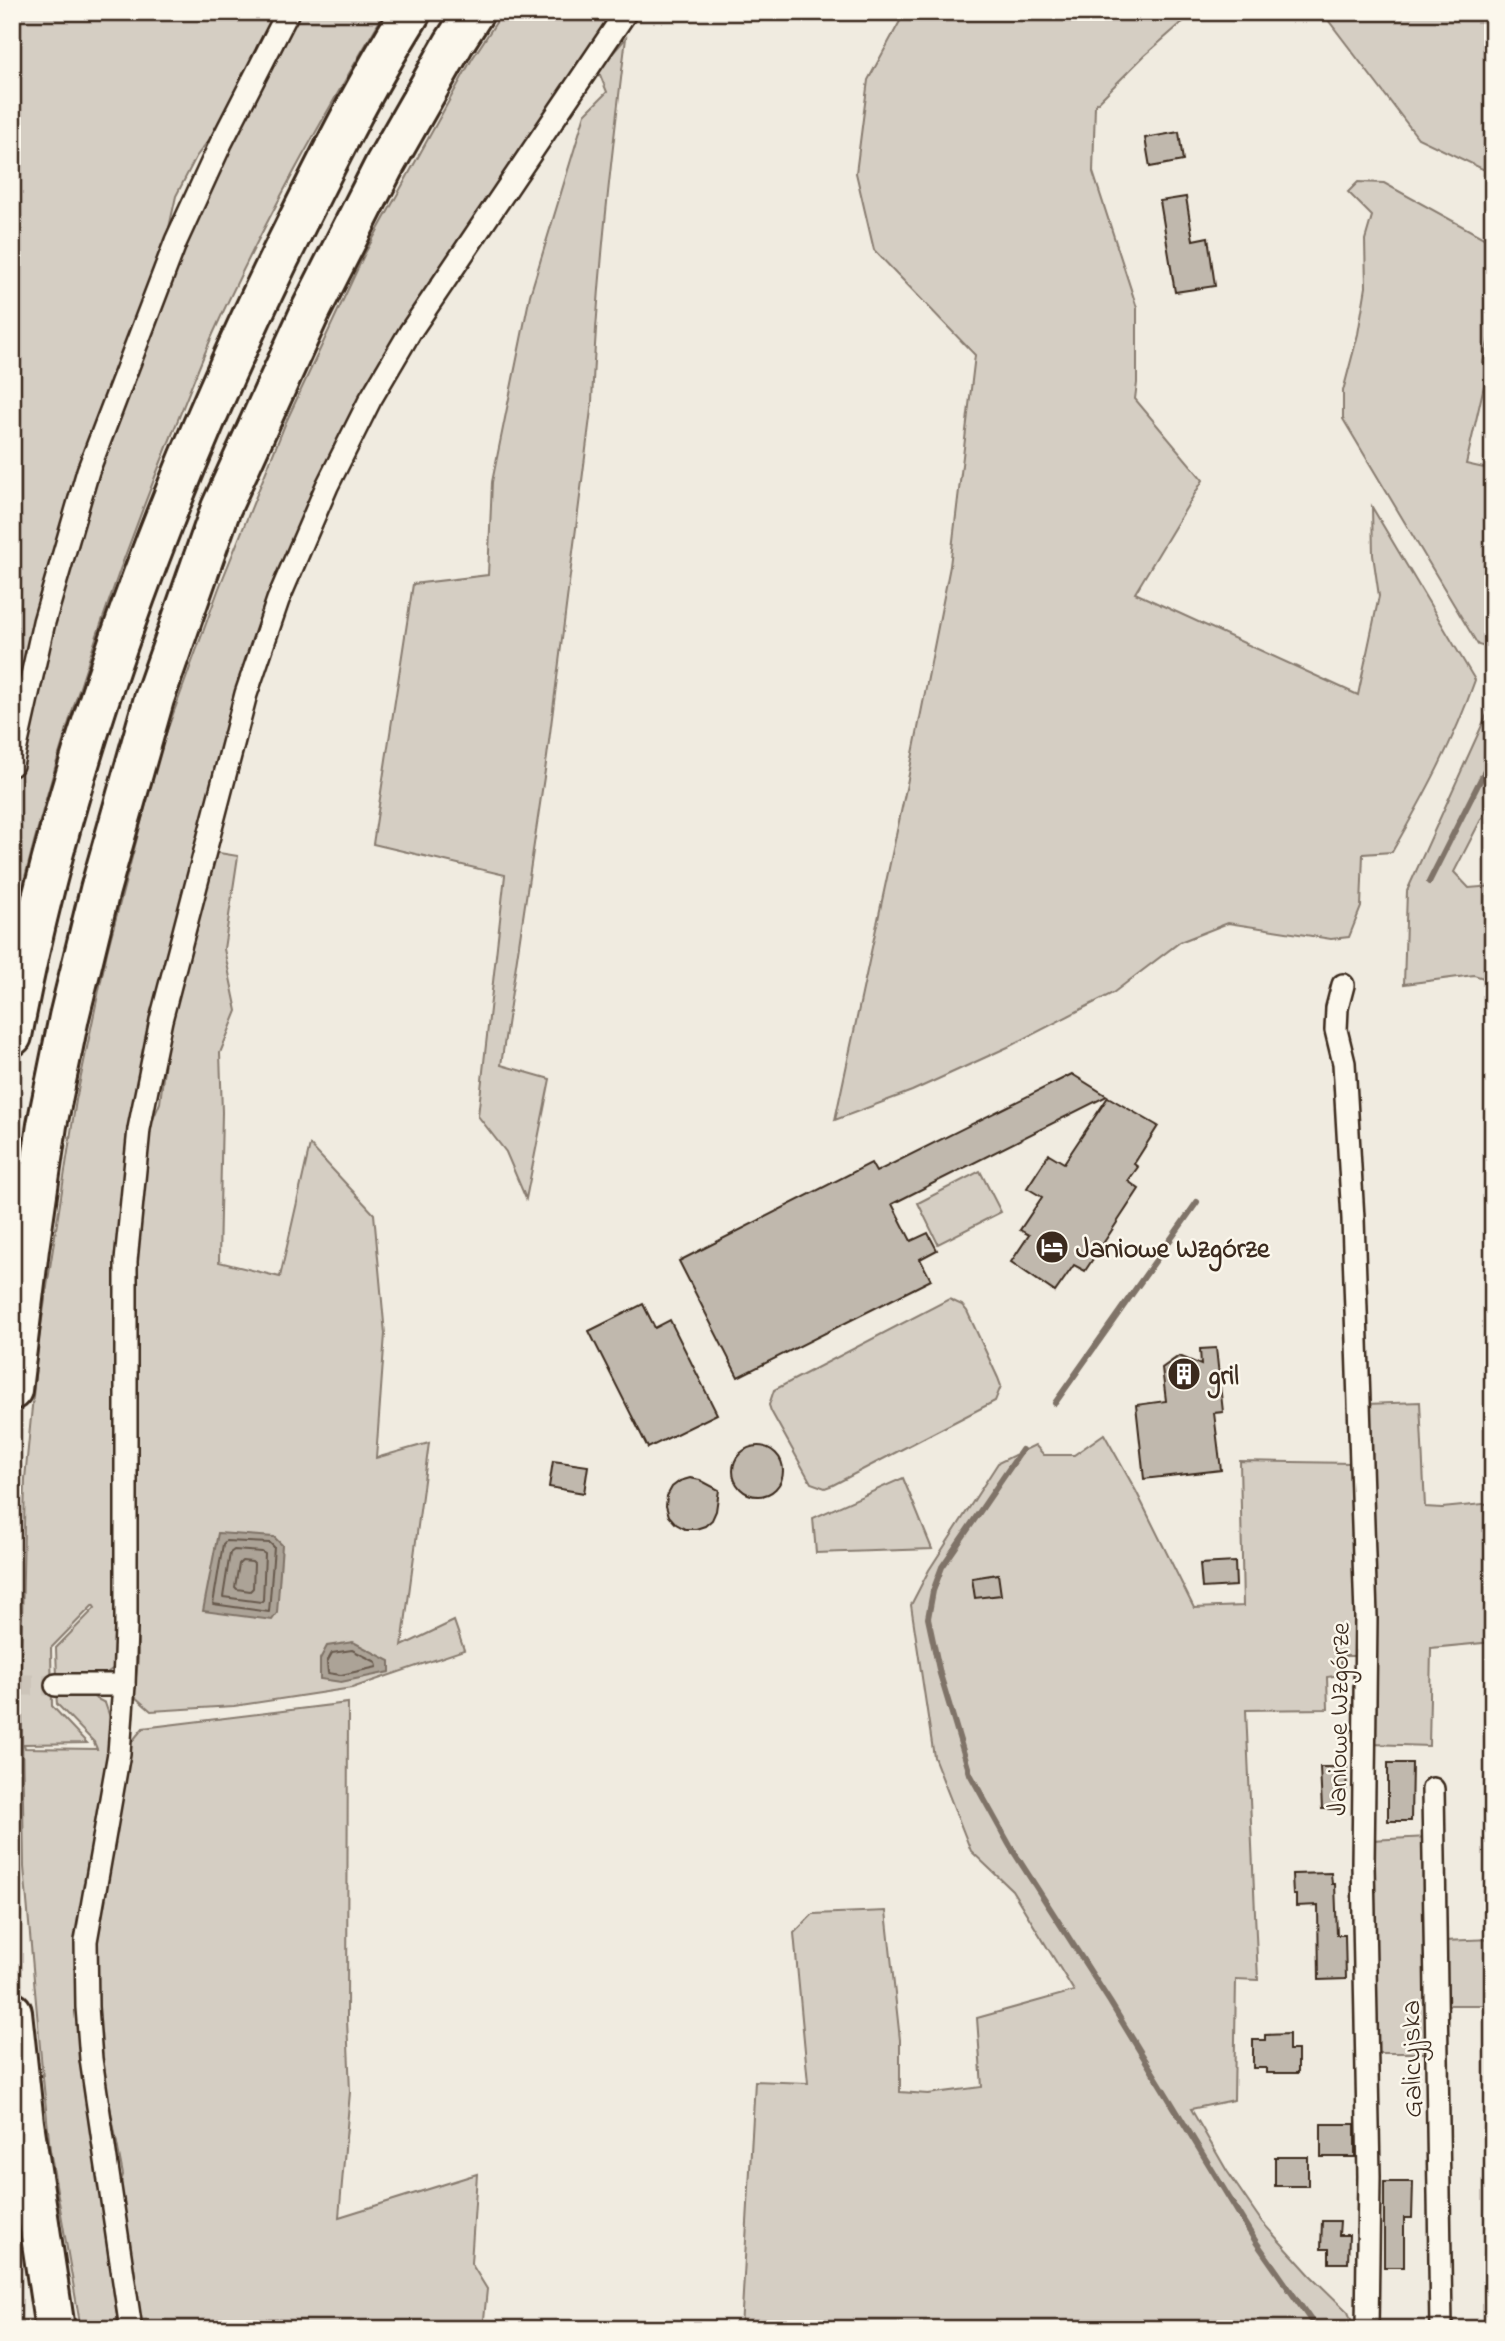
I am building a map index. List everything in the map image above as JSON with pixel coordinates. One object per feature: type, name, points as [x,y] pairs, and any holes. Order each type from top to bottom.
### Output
[{"type":"highway","points":[[12,1036],[50,866],[107,675],[171,499],[239,342],[316,183],[411,12]]},
{"type":"highway","points":[[12,1390],[49,1111],[100,890],[155,699],[221,508],[311,310],[384,166],[474,12]]},
{"type":"highway","points":[[12,2012],[24,2123],[55,2329]]},
{"type":"street","points":[[12,765],[44,622],[93,458],[176,241],[221,143],[288,12]]},
{"type":"street","points":[[131,2329],[91,2059],[86,1941],[119,1753],[127,1628],[125,1261],[139,1129],[161,1020],[246,695],[278,600],[327,486],[370,400],[410,332],[626,12]]},
{"type":"street","name":"Janiowe Wzgórze","points":[[1343,985],[1337,1008],[1336,1030],[1344,1063],[1353,1219],[1366,1604],[1363,1864],[1369,2176],[1367,2329]]},
{"type":"street","points":[[56,1685],[124,1685]]},
{"type":"street","name":"Galicyjska","points":[[1433,1788],[1441,2329]]},
{"type":"shaded area","points":[[12,12],[276,12],[211,137],[196,157],[176,196],[167,237],[12,727]]},
{"type":"shaded area","points":[[297,12],[385,12],[273,211],[213,334],[149,493],[83,678],[45,803],[12,930],[12,791],[35,689],[93,481],[147,330],[229,141]]},
{"type":"shaded area","points":[[503,12],[618,12],[313,497],[130,1127],[115,1667],[101,1677],[57,1677],[56,1648],[95,1608],[93,1605],[51,1648],[52,1706],[87,1743],[24,1744],[25,1748],[97,1749],[94,1742],[57,1704],[56,1692],[84,1692],[105,1703],[114,1729],[78,1934],[122,2329],[81,2329],[50,2150],[40,2047],[24,1867],[21,1667],[25,1479],[38,1345],[76,1100],[107,952],[161,747],[219,588],[286,422],[364,255],[472,59]]},
{"type":"shaded area","points":[[905,12],[1194,12],[1144,56],[1095,105],[1093,172],[1137,308],[1135,399],[1203,480],[1135,593],[1358,695],[1379,596],[1373,555],[1372,507],[1475,680],[1438,768],[1392,852],[1363,854],[1361,907],[1349,937],[1331,939],[1228,923],[1180,942],[1113,993],[1008,1047],[912,1091],[835,1120],[907,784],[950,566],[975,355],[874,250],[856,173],[868,80]]},
{"type":"shaded area","points":[[1322,12],[1493,12],[1493,174],[1418,138]]},
{"type":"shaded area","points":[[626,38],[601,265],[592,402],[547,757],[501,1065],[550,1079],[526,1199],[506,1152],[478,1116],[505,875],[373,844],[413,584],[488,575],[492,482],[530,295],[585,114],[607,92],[598,70]]},
{"type":"shaded area","points":[[1358,182],[1384,183],[1493,243],[1493,322],[1483,363],[1489,364],[1466,464],[1493,470],[1493,649],[1478,645],[1343,419],[1343,391],[1358,334],[1366,287],[1365,240],[1372,216],[1348,192]]},
{"type":"shaded area","points":[[1493,701],[1493,796],[1454,872],[1469,888],[1493,886],[1493,981],[1474,975],[1404,984],[1407,891]]},
{"type":"shaded area","points":[[213,852],[238,856],[224,949],[237,1011],[220,1053],[222,1112],[219,1262],[280,1277],[310,1145],[374,1214],[385,1334],[376,1458],[429,1443],[402,1646],[454,1621],[464,1650],[352,1688],[234,1706],[151,1711],[134,1696],[138,1659],[133,1287],[150,1126],[160,1103],[168,1035]]},
{"type":"shaded area","points":[[980,1171],[1001,1212],[938,1244],[918,1203]]},
{"type":"shaded area","points":[[949,1299],[962,1305],[967,1311],[998,1378],[1001,1386],[995,1401],[833,1485],[825,1488],[811,1483],[771,1411],[769,1405],[774,1390]]},
{"type":"shaded area","points":[[1420,1402],[1425,1507],[1493,1503],[1493,1642],[1431,1648],[1429,1746],[1371,1744],[1366,1404]]},
{"type":"shaded area","points":[[1104,1434],[1136,1491],[1194,1608],[1243,1606],[1240,1461],[1352,1463],[1356,1656],[1341,1656],[1341,1675],[1327,1677],[1328,1709],[1246,1710],[1258,1980],[1236,1979],[1234,2100],[1191,2109],[1227,2171],[1262,2222],[1348,2312],[1355,2329],[741,2329],[755,2081],[808,2083],[794,1933],[813,1914],[886,1911],[900,2040],[900,2092],[928,2094],[982,2087],[977,2018],[1074,1991],[1012,1890],[971,1851],[934,1757],[911,1605],[929,1570],[998,1463],[1035,1445],[1044,1455],[1074,1455]]},
{"type":"shaded area","points":[[903,1478],[932,1549],[816,1553],[813,1518]]},
{"type":"shaded area","points":[[348,1703],[347,2019],[350,2092],[339,2217],[477,2174],[471,2263],[487,2289],[483,2329],[139,2329],[118,2193],[123,2175],[98,2044],[93,1948],[129,1745],[143,1728]]},
{"type":"shaded area","points":[[1428,1837],[1432,2053],[1374,2053],[1371,1840]]},
{"type":"shaded area","points":[[1493,1939],[1493,2005],[1445,2005],[1443,1941]]},
{"type":"water","points":[[218,1533],[274,1537],[282,1545],[277,1613],[272,1620],[203,1611]]},
{"type":"water","points":[[353,1642],[390,1661],[390,1672],[341,1682],[320,1679],[320,1659],[327,1646]]},
{"type":"building","points":[[1179,132],[1183,161],[1150,167],[1145,138]]},
{"type":"building","points":[[1186,197],[1193,240],[1208,237],[1215,286],[1175,292],[1160,201]]},
{"type":"building","points":[[1072,1074],[1107,1096],[892,1204],[911,1241],[928,1233],[937,1250],[920,1259],[931,1280],[738,1377],[679,1261],[871,1163],[876,1172]]},
{"type":"building","points":[[1108,1097],[1158,1126],[1134,1164],[1138,1167],[1128,1181],[1139,1189],[1085,1271],[1074,1265],[1055,1292],[1011,1262],[1029,1235],[1020,1230],[1042,1197],[1027,1188],[1049,1154],[1064,1163]]},
{"type":"building","points":[[643,1304],[655,1328],[670,1320],[717,1414],[648,1448],[589,1331]]},
{"type":"building","points":[[1216,1348],[1223,1412],[1214,1413],[1221,1470],[1144,1479],[1136,1405],[1166,1401],[1162,1368],[1179,1356],[1201,1365],[1200,1349]]},
{"type":"building","points":[[748,1447],[768,1447],[782,1461],[782,1481],[768,1495],[748,1495],[734,1481],[734,1461]]},
{"type":"building","points":[[553,1461],[588,1466],[584,1493],[549,1487]]},
{"type":"building","points":[[690,1478],[719,1490],[712,1520],[696,1529],[685,1529],[676,1524],[669,1516],[666,1506],[672,1487]]},
{"type":"building","points":[[1235,1562],[1236,1586],[1202,1588],[1200,1564]]},
{"type":"building","points":[[998,1574],[1001,1595],[975,1598],[972,1578]]},
{"type":"building","points":[[1388,1763],[1412,1763],[1411,1821],[1388,1821]]},
{"type":"building","points":[[1320,1767],[1347,1767],[1343,1809],[1322,1809]]},
{"type":"building","points":[[1331,1873],[1332,1884],[1335,1884],[1337,1935],[1345,1935],[1346,1979],[1319,1980],[1318,1905],[1296,1906],[1292,1874]]},
{"type":"building","points":[[1289,2034],[1289,2050],[1298,2050],[1298,2073],[1266,2073],[1266,2068],[1253,2068],[1253,2040],[1265,2040],[1265,2035]]},
{"type":"building","points":[[1321,2124],[1355,2124],[1355,2157],[1321,2157]]},
{"type":"building","points":[[1275,2157],[1308,2157],[1308,2186],[1275,2186]]},
{"type":"building","points":[[1384,2182],[1413,2182],[1412,2218],[1404,2218],[1404,2267],[1384,2267]]},
{"type":"building","points":[[1322,2221],[1340,2221],[1339,2235],[1349,2235],[1348,2263],[1329,2263],[1329,2249],[1321,2249]]},
{"type":"waterway","points":[[1429,882],[1493,755]]},
{"type":"waterway","points":[[1055,1403],[1197,1202]]},
{"type":"waterway","points":[[1022,1450],[942,1567],[933,1591],[928,1618],[940,1674],[970,1774],[1010,1846],[1110,2002],[1256,2242],[1317,2329]]},
{"type":"tunnel","points":[[12,1685],[56,1685]]},
{"type":"place","name":"Janiowe Wzgórze","points":[[1052,1247]]},
{"type":"place","name":"gril","points":[[1184,1374]]}]
